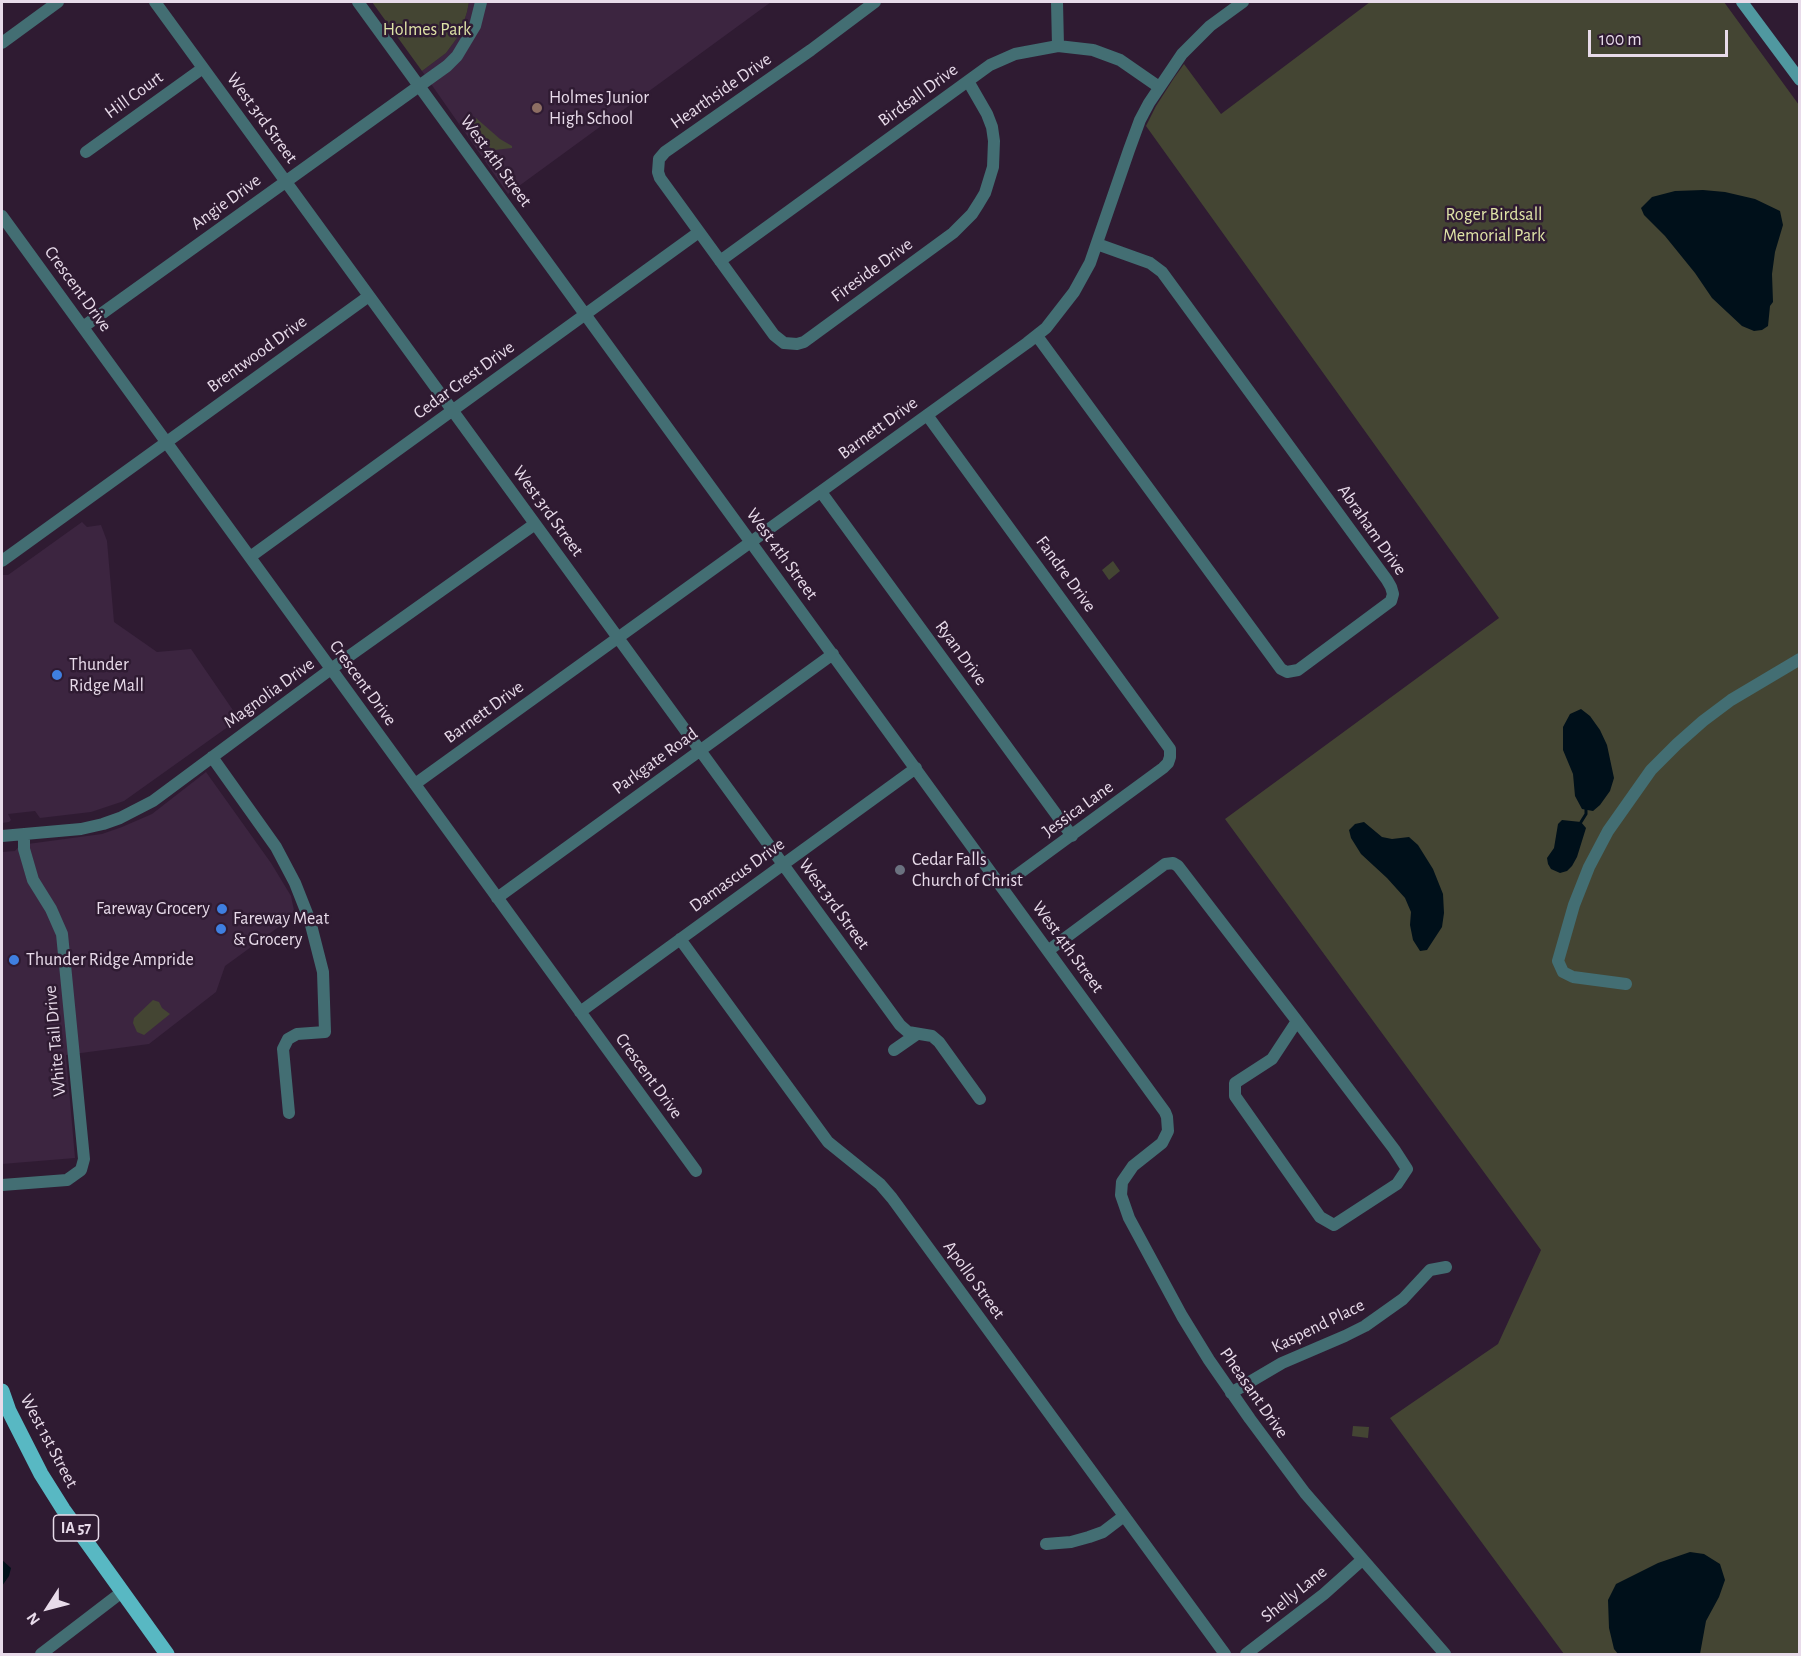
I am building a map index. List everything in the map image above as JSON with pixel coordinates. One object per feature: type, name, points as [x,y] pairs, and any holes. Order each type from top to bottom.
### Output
[{"type":"main road","points":[[1742,2],[1800,80]]},
{"type":"main road","name":"West 1st Street","points":[[2,1391],[9,1411],[41,1474],[63,1509],[167,1654]]},
{"type":"street","points":[[2,43],[58,2]]},
{"type":"street","name":"West 3rd Street","points":[[155,2],[900,1025],[908,1032],[932,1036],[939,1042],[980,1099]]},
{"type":"street","name":"West 4th Street","points":[[358,2],[1049,950],[1165,1112],[1168,1131]]},
{"type":"street","name":"Angie Drive","points":[[83,327],[420,86],[457,56],[475,26],[481,2]]},
{"type":"street","name":"Hearthside Drive","points":[[699,232],[660,178],[658,165],[662,156],[875,2]]},
{"type":"street","points":[[1057,2],[1058,46]]},
{"type":"street","name":"Barnett Drive","points":[[415,784],[1037,336],[1074,292],[1090,263],[1140,120],[1159,87],[1182,54],[1210,26],[1243,2]]},
{"type":"street","name":"Birdsall Drive","points":[[720,261],[990,65],[1015,54],[1058,46],[1093,50],[1113,57],[1133,68],[1159,87]]},
{"type":"street","name":"Hill Court","points":[[86,152],[203,68]]},
{"type":"street","name":"Fireside Drive","points":[[699,232],[779,339],[790,344],[804,342],[953,233],[980,203],[993,167],[994,141],[987,114],[968,81]]},
{"type":"street","name":"Crescent Drive","points":[[2,216],[696,1171]]},
{"type":"street","name":"Cedar Crest Drive","points":[[250,557],[699,232]]},
{"type":"street","name":"Abraham Drive","points":[[1037,336],[1281,669],[1287,672],[1298,670],[1391,601],[1392,587],[1162,272],[1150,263],[1097,244]]},
{"type":"street","name":"Brentwood Drive","points":[[2,561],[369,296]]},
{"type":"street","name":"Fandre Drive","points":[[927,415],[1166,742],[1170,749],[1170,756]]},
{"type":"street","name":"Ryan Drive","points":[[821,492],[1072,836]]},
{"type":"street","name":"Magnolia Drive","points":[[2,836],[81,829],[120,818],[153,801],[331,669],[535,524]]},
{"type":"street","name":"Parkgate Road","points":[[497,898],[833,654]]},
{"type":"street","points":[[1626,984],[1573,977],[1563,972],[1558,961],[1574,905],[1589,867],[1608,831],[1651,770],[1677,744],[1731,700],[1800,659]]},
{"type":"street","name":"Jessica Lane","points":[[1002,886],[1163,768],[1170,756]]},
{"type":"street","points":[[212,757],[276,847],[296,884],[310,921],[323,972],[326,1032],[297,1034],[288,1040],[283,1050],[290,1113]]},
{"type":"street","name":"Damascus Drive","points":[[580,1012],[916,768]]},
{"type":"street","name":"White Tail Drive","points":[[2,1185],[67,1180],[81,1170],[84,1159],[62,934],[51,909],[33,880],[24,849],[24,834]]},
{"type":"street","points":[[1049,950],[1165,864],[1173,863],[1178,866],[1297,1021],[1394,1149],[1407,1169],[1397,1184],[1334,1225],[1320,1217],[1235,1096],[1235,1083],[1272,1059],[1297,1021]]},
{"type":"street","name":"Apollo Street","points":[[680,939],[828,1142],[880,1184],[892,1198],[1225,1654]]},
{"type":"street","points":[[894,1050],[917,1034]]},
{"type":"street","name":"Pheasant Drive","points":[[1168,1131],[1162,1143],[1133,1166],[1122,1182],[1120,1195],[1129,1218],[1177,1307],[1232,1394],[1301,1488],[1445,1654]]},
{"type":"street","name":"Kaspend Place","points":[[1232,1394],[1282,1363],[1365,1326],[1403,1299],[1430,1270],[1446,1267]]},
{"type":"street","points":[[1046,1544],[1089,1537],[1103,1532],[1124,1516]]},
{"type":"street","name":"Shelly Lane","points":[[1246,1654],[1324,1594],[1362,1560]]},
{"type":"street","points":[[41,1654],[122,1592]]},
{"type":"shaded area","name":"Holmes Junior High School","points":[[469,2],[771,2],[508,194],[422,71],[446,53],[460,34]]},
{"type":"shaded area","points":[[82,522],[87,527],[101,525],[107,541],[114,622],[157,652],[191,649],[239,719],[124,801],[91,812],[40,818],[35,811],[8,814],[11,820],[2,823],[2,575],[8,575]]},
{"type":"shaded area","points":[[206,772],[271,863],[291,896],[295,915],[225,966],[216,992],[149,1044],[66,1055],[75,1158],[2,1164],[2,852],[15,851],[20,845],[102,834],[122,827],[152,814]]},
{"type":"green space","name":"Holmes Park","points":[[372,2],[469,2],[460,34],[446,53],[422,71]]},
{"type":"green space","name":"Roger Birdsall Memorial Park","points":[[1370,2],[1724,2],[1799,105],[1799,1654],[1564,1654],[1390,1418],[1498,1344],[1541,1250],[1225,819],[1499,618],[1146,126],[1156,106],[1184,64],[1221,114]]},
{"type":"green space","points":[[476,118],[512,148],[495,150],[485,145],[479,130],[471,125]]},
{"type":"green space","points":[[1113,561],[1120,571],[1109,580],[1102,570]]},
{"type":"green space","points":[[153,1000],[159,1002],[162,1008],[170,1014],[144,1035],[137,1032],[133,1023],[134,1018]]},
{"type":"green space","points":[[1353,1426],[1369,1427],[1368,1438],[1352,1436]]},
{"type":"water","points":[[1703,190],[1755,199],[1780,211],[1783,225],[1775,252],[1772,274],[1773,302],[1770,306],[1768,326],[1762,330],[1754,331],[1742,326],[1712,298],[1695,273],[1665,236],[1644,215],[1641,208],[1652,197],[1675,191]]},
{"type":"water","points":[[1581,709],[1590,716],[1600,730],[1607,745],[1614,778],[1610,791],[1593,811],[1582,809],[1575,796],[1573,774],[1563,750],[1563,727],[1570,714]]},
{"type":"water","points":[[1562,820],[1581,822],[1586,828],[1572,866],[1560,873],[1551,869],[1547,858],[1554,848],[1558,824]]},
{"type":"water","points":[[1364,822],[1382,837],[1392,839],[1409,837],[1418,845],[1433,869],[1443,894],[1444,913],[1442,927],[1427,950],[1420,951],[1413,940],[1410,925],[1411,912],[1405,898],[1361,854],[1351,838],[1349,830],[1355,824]]},
{"type":"water","points":[[1690,1552],[1704,1554],[1720,1564],[1725,1580],[1706,1621],[1700,1654],[1618,1654],[1614,1649],[1609,1628],[1608,1600],[1616,1584],[1658,1563]]},
{"type":"water","points":[[2,1560],[11,1568],[2,1586]]},
{"type":"waterway","points":[[1581,822],[1586,809]]},
{"type":"place","name":"Holmes Junior High School","points":[[537,108]]},
{"type":"place","name":"Thunder Ridge Mall","points":[[57,675]]},
{"type":"place","name":"Cedar Falls Church of Christ","points":[[900,870]]},
{"type":"place","name":"Fareway Grocery","points":[[222,909]]},
{"type":"place","name":"Fareway Meat & Grocery","points":[[221,929]]},
{"type":"place","name":"Thunder Ridge Ampride","points":[[14,960]]}]
